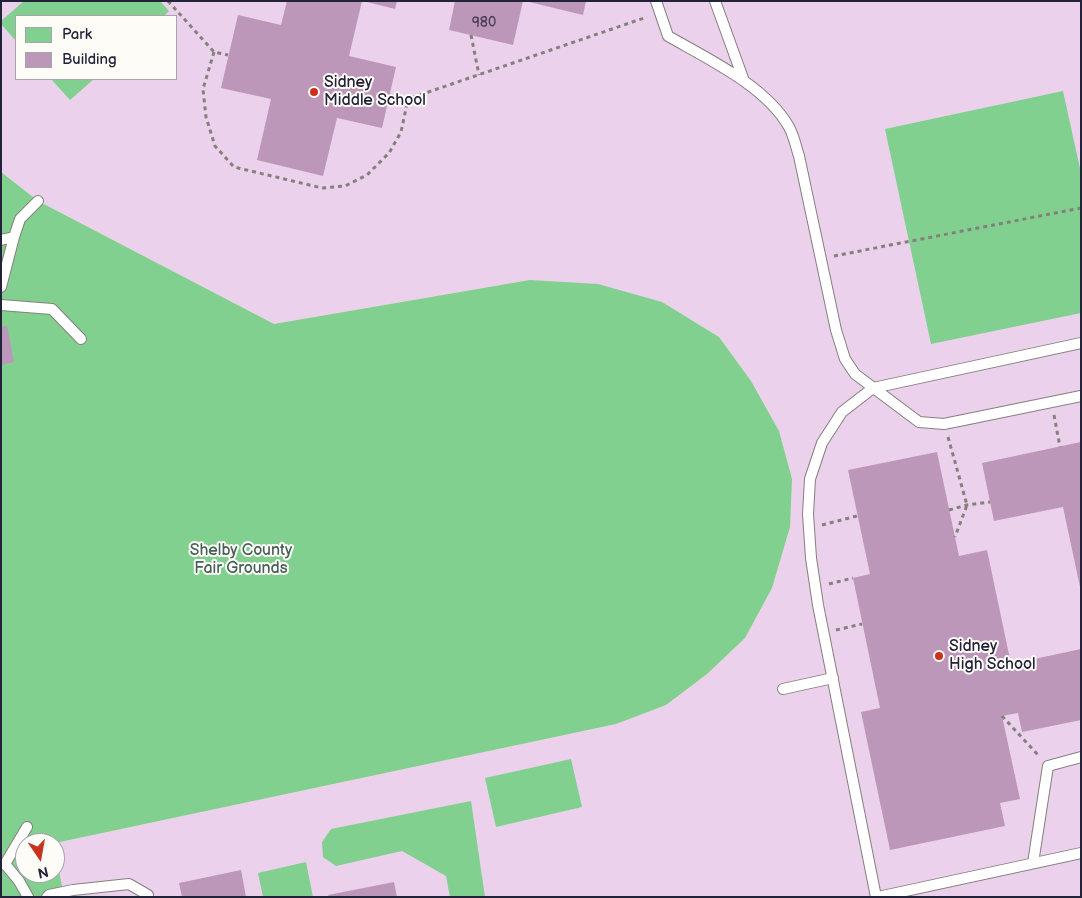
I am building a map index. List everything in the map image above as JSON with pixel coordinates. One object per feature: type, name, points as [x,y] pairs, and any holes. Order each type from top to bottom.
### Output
[{"type":"lane","points":[[656,1],[668,36],[744,80],[776,108],[790,128],[799,156],[836,330],[845,358],[855,374],[919,422],[944,424],[1081,396]]},
{"type":"lane","points":[[715,1],[744,80]]},
{"type":"lane","points":[[1,287],[20,218],[38,201]]},
{"type":"lane","points":[[1,240],[14,238]]},
{"type":"lane","points":[[1,304],[52,309],[81,339]]},
{"type":"lane","points":[[1081,343],[873,388],[842,412],[822,443],[810,479],[808,514],[811,558],[824,633],[877,897],[1081,853]]},
{"type":"lane","points":[[783,689],[833,678]]},
{"type":"lane","points":[[1033,863],[1048,766],[1081,757]]},
{"type":"lane","points":[[27,827],[3,864],[19,881],[28,897]]},
{"type":"lane","points":[[47,897],[73,890],[129,884],[148,895],[148,897]]},
{"type":"path","points":[[168,1],[214,52],[228,55]]},
{"type":"path","points":[[389,95],[408,99],[660,12]]},
{"type":"path","points":[[471,35],[480,75]]},
{"type":"path","points":[[214,52],[203,90],[206,116],[215,146],[234,167],[322,188],[345,186],[367,175],[389,154],[401,132],[408,99]]},
{"type":"path","points":[[821,258],[1081,208]]},
{"type":"path","points":[[1051,402],[1060,447]]},
{"type":"path","points":[[944,424],[967,505],[955,536]]},
{"type":"path","points":[[949,510],[990,502]]},
{"type":"path","points":[[809,529],[858,516]]},
{"type":"path","points":[[816,587],[853,578]]},
{"type":"path","points":[[824,633],[862,624]]},
{"type":"path","points":[[1002,716],[1048,766]]},
{"type":"shaded area","points":[[1,1],[1081,1],[1081,897],[47,897],[63,892],[62,883],[65,883],[65,841],[616,724],[666,705],[707,674],[745,638],[772,588],[790,527],[792,479],[779,431],[751,381],[719,337],[662,302],[530,280],[274,324],[38,201],[1,172]]},
{"type":"green space","points":[[24,1],[160,1],[169,11],[165,15],[15,15],[15,40],[1,24],[1,21]]},
{"type":"green space","points":[[52,80],[93,80],[70,100]]},
{"type":"green space","points":[[1063,91],[1081,173],[1081,313],[931,344],[885,129]]},
{"type":"green space","name":"Shelby County Fair Grounds","points":[[1,172],[38,201],[274,324],[530,280],[598,284],[662,302],[719,337],[751,381],[779,431],[792,479],[790,527],[772,588],[745,638],[707,674],[666,705],[616,724],[65,841],[65,833],[15,833],[15,883],[61,883],[63,892],[47,897],[1,897]]},
{"type":"green space","points":[[571,759],[582,807],[496,827],[485,778]]},
{"type":"green space","points":[[471,801],[485,897],[450,897],[446,876],[402,851],[336,866],[323,857],[322,842],[331,829]]},
{"type":"green space","points":[[306,862],[313,897],[263,897],[258,873]]},
{"type":"building","name":"Sidney Middle School","points":[[287,1],[362,1],[349,56],[396,67],[382,128],[337,118],[323,176],[257,160],[271,99],[221,88],[238,15],[281,25]]},
{"type":"building","points":[[363,1],[397,1],[395,9]]},
{"type":"building","points":[[455,1],[523,1],[513,45],[449,30]]},
{"type":"building","points":[[525,1],[586,1],[583,15]]},
{"type":"building","points":[[7,326],[14,362],[1,365],[1,327]]},
{"type":"building","points":[[1081,442],[1080,587],[1063,507],[994,521],[982,463]]},
{"type":"building","name":"Sidney High School","points":[[937,452],[959,556],[987,550],[1011,664],[1081,649],[1081,720],[1022,732],[1018,713],[1002,716],[1020,799],[1000,803],[1005,826],[890,850],[861,712],[880,708],[853,578],[870,574],[848,470]]},
{"type":"building","points":[[241,870],[246,897],[182,897],[179,883]]},
{"type":"building","points":[[394,882],[397,897],[329,897],[328,895]]},
{"type":"place","name":"Sidney Middle School","points":[[314,92]]},
{"type":"place","name":"Sidney High School","points":[[939,656]]}]
